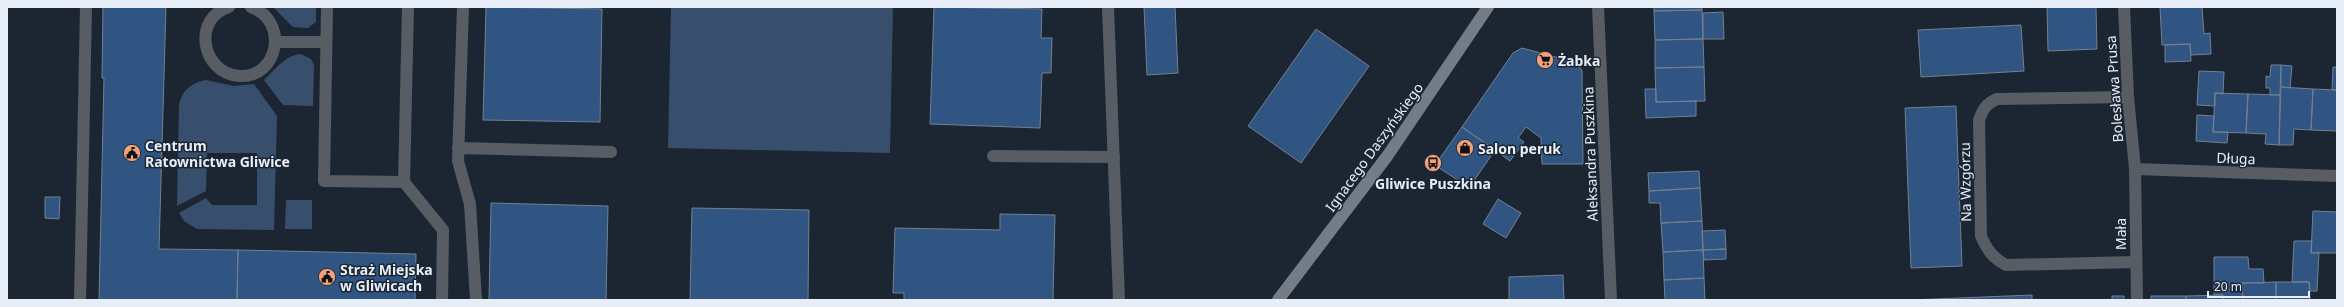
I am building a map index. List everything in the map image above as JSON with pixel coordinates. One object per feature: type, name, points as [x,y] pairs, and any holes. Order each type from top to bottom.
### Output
[{"type":"street","points":[[80,300],[86,7]]},
{"type":"street","points":[[229,7],[216,15],[209,24],[205,35],[207,53],[217,67],[227,73],[239,76],[253,74],[262,68],[270,60],[276,42],[273,26],[267,17],[251,7]]},
{"type":"street","points":[[327,7],[324,181],[404,182]]},
{"type":"street","points":[[408,7],[404,182],[443,230],[442,300]]},
{"type":"street","points":[[463,7],[458,161],[470,204],[476,300]]},
{"type":"street","points":[[1108,7],[1119,300]]},
{"type":"street","name":"Ignacego Daszyńskiego","points":[[1278,300],[1388,155],[1488,7]]},
{"type":"street","name":"Aleksandra Puszkina","points":[[1598,7],[1611,300]]},
{"type":"street","name":"Bolesława Prusa","points":[[2124,7],[2128,97],[2135,169]]},
{"type":"street","points":[[276,42],[326,42]]},
{"type":"street","name":"Na Wzgórzu","points":[[2128,97],[1997,99],[1988,103],[1983,108],[1980,120],[1981,236],[1986,248],[1995,259],[2006,265],[2135,262]]},
{"type":"street","points":[[458,148],[611,152]]},
{"type":"street","points":[[993,156],[1114,157]]},
{"type":"street","name":"Długa","points":[[2135,169],[2337,176]]},
{"type":"street","name":"Mała","points":[[2135,169],[2135,262],[2137,300]]},
{"type":"shaded area","points":[[273,7],[316,7],[316,22],[308,28],[293,27]]},
{"type":"shaded area","points":[[671,7],[893,7],[890,153],[668,148]]},
{"type":"shaded area","points":[[301,54],[311,59],[314,65],[313,106],[283,105],[264,80],[285,60]]},
{"type":"shaded area","points":[[206,80],[234,86],[254,84],[277,116],[274,230],[197,229],[184,221],[179,213],[206,198],[212,205],[257,205],[257,153],[207,153],[206,191],[177,206],[180,100],[188,88],[196,83]]},
{"type":"shaded area","points":[[286,200],[312,200],[312,229],[285,229]]},
{"type":"building","name":"Centrum Ratownictwa Gliwice","points":[[103,7],[166,7],[159,249],[238,250],[237,300],[99,300],[104,78],[102,78]]},
{"type":"building","points":[[486,7],[602,9],[600,122],[483,120]]},
{"type":"building","points":[[934,7],[1042,9],[1041,38],[1052,38],[1051,73],[1042,73],[1040,128],[930,124]]},
{"type":"building","points":[[1144,7],[1175,7],[1178,73],[1147,75]]},
{"type":"building","points":[[1654,7],[1702,7],[1702,10],[1654,11]]},
{"type":"building","points":[[2047,7],[2096,7],[2097,49],[2048,51]]},
{"type":"building","points":[[2160,7],[2202,7],[2204,34],[2210,33],[2211,54],[2191,55],[2190,44],[2162,45]]},
{"type":"building","points":[[1702,10],[1703,39],[1655,40],[1654,11]]},
{"type":"building","points":[[1723,12],[1724,39],[1703,39],[1703,13]]},
{"type":"building","points":[[2021,25],[2024,71],[1921,77],[1918,30]]},
{"type":"building","points":[[1316,29],[1369,66],[1301,163],[1248,126]]},
{"type":"building","points":[[1703,39],[1704,67],[1655,68],[1655,40]]},
{"type":"building","points":[[2190,44],[2191,61],[2165,62],[2165,45]]},
{"type":"building","points":[[1522,48],[1578,63],[1582,71],[1583,164],[1542,164],[1541,138],[1526,127],[1518,138],[1524,142],[1510,161],[1462,127],[1513,53]]},
{"type":"building","points":[[2271,65],[2281,65],[2280,95],[2270,95],[2270,88],[2266,88],[2266,76],[2270,77]]},
{"type":"building","points":[[2281,65],[2292,66],[2290,88],[2281,87]]},
{"type":"building","points":[[1704,67],[1705,101],[1656,102],[1655,68]]},
{"type":"building","points":[[2333,67],[2337,67],[2337,90],[2332,90]]},
{"type":"building","points":[[2199,71],[2224,72],[2223,94],[2215,93],[2215,106],[2197,105]]},
{"type":"building","points":[[2281,87],[2313,89],[2311,130],[2294,129],[2293,145],[2279,145]]},
{"type":"building","points":[[1645,89],[1656,89],[1656,102],[1696,101],[1696,116],[1646,118]]},
{"type":"building","points":[[2313,89],[2337,90],[2337,131],[2311,130]]},
{"type":"building","points":[[2215,93],[2248,94],[2246,133],[2213,132]]},
{"type":"building","points":[[2248,94],[2280,95],[2279,145],[2265,144],[2266,134],[2246,133]]},
{"type":"building","points":[[1956,106],[1962,266],[1911,268],[1905,108]]},
{"type":"building","points":[[2197,115],[2214,116],[2213,132],[2228,132],[2227,143],[2196,141]]},
{"type":"building","points":[[1462,127],[1495,150],[1469,188],[1435,165]]},
{"type":"building","points":[[1699,171],[1700,188],[1649,191],[1648,173]]},
{"type":"building","points":[[1700,188],[1702,221],[1661,223],[1660,203],[1649,203],[1649,191]]},
{"type":"building","points":[[45,197],[60,197],[59,219],[45,218]]},
{"type":"building","points":[[1498,199],[1521,213],[1506,238],[1483,224]]},
{"type":"building","points":[[491,203],[608,206],[606,300],[489,300]]},
{"type":"building","points":[[692,208],[809,210],[808,300],[690,300]]},
{"type":"building","points":[[2313,211],[2337,212],[2337,253],[2311,253]]},
{"type":"building","points":[[1000,214],[1055,215],[1053,300],[904,300],[904,293],[893,293],[895,228],[1000,230]]},
{"type":"building","points":[[1702,221],[1703,250],[1663,252],[1661,223]]},
{"type":"building","points":[[1725,230],[1726,249],[1703,250],[1702,231]]},
{"type":"building","points":[[2294,241],[2312,241],[2311,253],[2319,252],[2317,291],[2310,291],[2309,282],[2292,282]]},
{"type":"building","points":[[1726,249],[1726,259],[1704,260],[1703,250]]},
{"type":"building","name":"Straż Miejska w Gliwicach","points":[[238,250],[416,254],[415,300],[237,300]]},
{"type":"building","points":[[1703,250],[1704,278],[1664,280],[1663,252]]},
{"type":"building","points":[[2214,257],[2248,257],[2249,269],[2263,269],[2264,283],[2242,283],[2243,300],[2223,300],[2223,295],[2214,295]]},
{"type":"building","points":[[1563,275],[1564,300],[1509,300],[1509,277]]},
{"type":"building","points":[[1704,278],[1705,300],[1665,300],[1664,280]]},
{"type":"building","points":[[2276,282],[2309,282],[2310,300],[2276,300]]},
{"type":"building","points":[[2276,282],[2276,300],[2243,300],[2242,283]]},
{"type":"building","points":[[2032,295],[2032,300],[1910,300]]},
{"type":"building","points":[[2223,295],[2223,300],[2186,300],[2186,296]]},
{"type":"building","points":[[2112,296],[2124,296],[2124,300],[2112,300]]},
{"type":"building","points":[[2151,296],[2186,296],[2186,300],[2151,300]]},
{"type":"place","name":"Żabka","points":[[1545,60]]},
{"type":"place","name":"Salon peruk","points":[[1465,148]]},
{"type":"place","name":"Centrum Ratownictwa Gliwice","points":[[132,153]]},
{"type":"place","name":"Gliwice Puszkina","points":[[1433,163]]},
{"type":"place","name":"Straż Miejska w Gliwicach","points":[[327,277]]}]
